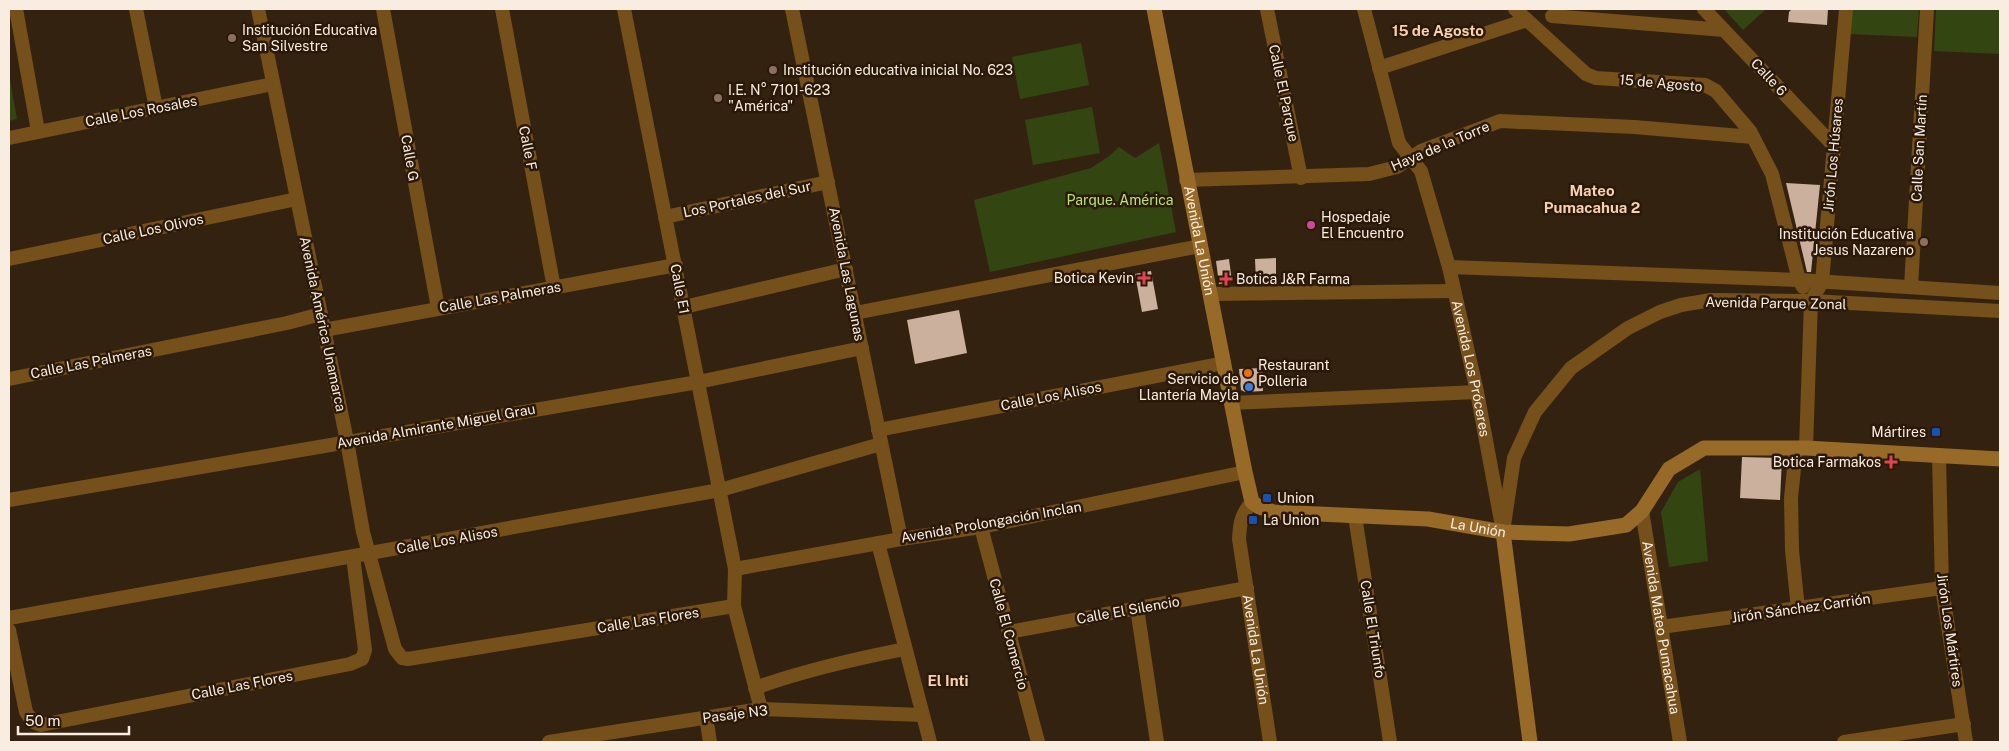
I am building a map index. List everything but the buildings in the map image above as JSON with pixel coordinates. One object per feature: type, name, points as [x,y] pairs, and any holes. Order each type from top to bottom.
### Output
[{"type":"street","points":[[16,9],[38,131]]},
{"type":"street","points":[[136,9],[156,108]]},
{"type":"street","name":"Avenida América Unamarca","points":[[258,9],[347,441],[363,532],[394,649],[402,658],[408,659]]},
{"type":"street","name":"Calle G","points":[[383,9],[438,308]]},
{"type":"street","name":"Calle F","points":[[502,9],[554,288]]},
{"type":"street","name":"Calle E1","points":[[624,9],[735,569]]},
{"type":"street","name":"Avenida Las Lagunas","points":[[792,9],[901,539]]},
{"type":"street","name":"Avenida La Unión","points":[[1154,9],[1186,180],[1245,472]]},
{"type":"street","name":"Calle El Parque","points":[[1267,9],[1301,178]]},
{"type":"street","name":"Avenida Los Próceres","points":[[1364,9],[1399,143],[1421,171],[1449,267],[1477,392],[1502,532],[1530,742]]},
{"type":"street","name":"15 de Agosto","points":[[1515,9],[1578,68],[1596,78],[1705,86],[1711,88],[1721,97],[1753,138],[1772,174],[1799,280],[1811,302]]},
{"type":"street","name":"Calle 6","points":[[1704,9],[1834,146]]},
{"type":"street","name":"Jirón Los Húsares","points":[[1798,608],[1792,550],[1791,498],[1801,448],[1811,302],[1822,282],[1846,9]]},
{"type":"street","name":"Calle San Martín","points":[[1911,287],[1927,9]]},
{"type":"street","points":[[1379,68],[1532,24],[1557,12],[1724,30]]},
{"type":"street","name":"Calle Los Rosales","points":[[9,138],[273,84]]},
{"type":"street","name":"Haya de la Torre","points":[[1186,180],[1301,178],[1369,174],[1396,167],[1421,151],[1500,121],[1634,127],[1753,138]]},
{"type":"street","name":"Los Portales del Sur","points":[[666,216],[828,182]]},
{"type":"street","name":"Calle Los Olivos","points":[[9,258],[297,199]]},
{"type":"street","points":[[855,313],[1200,246]]},
{"type":"street","name":"Calle Las Palmeras","points":[[324,330],[676,264]]},
{"type":"street","name":"Avenida Parque Zonal","points":[[1449,267],[1799,280],[2000,293]]},
{"type":"street","points":[[684,307],[846,269]]},
{"type":"street","points":[[1210,294],[1454,291]]},
{"type":"street","name":"Avenida Parque Zonal","points":[[1502,532],[1514,458],[1535,412],[1571,368],[1628,328],[1660,312],[1681,305],[1711,300],[1811,302],[2000,311]]},
{"type":"street","name":"Calle Las Palmeras","points":[[9,379],[277,325],[321,314]]},
{"type":"street","name":"Avenida Almirante Miguel Grau","points":[[9,500],[698,382],[862,348]]},
{"type":"street","name":"Calle Los Alisos","points":[[9,618],[720,490],[880,437],[1224,363]]},
{"type":"street","points":[[1231,402],[1477,392]]},
{"type":"street","name":"La Unión","points":[[1252,502],[1259,507],[1274,512],[1428,519],[1502,532],[1569,534],[1626,525],[1642,511],[1669,469],[1704,448],[1801,448]]},
{"type":"street","points":[[1801,448],[2000,459]]},
{"type":"street","name":"Jirón Los Mártires","points":[[1939,456],[1942,588],[1966,742]]},
{"type":"street","points":[[1245,472],[1252,502]]},
{"type":"street","name":"Avenida Prolongación Inclan","points":[[735,569],[981,526],[1245,472]]},
{"type":"street","name":"Avenida La Unión","points":[[1252,502],[1243,512],[1239,539],[1270,742]]},
{"type":"street","name":"Avenida Mateo Pumacahua","points":[[1642,511],[1680,742]]},
{"type":"street","name":"Calle El Triunfo","points":[[1355,516],[1390,742]]},
{"type":"street","name":"Calle El Comercio","points":[[981,526],[1038,742]]},
{"type":"street","points":[[878,543],[930,742]]},
{"type":"street","name":"Calle Las Flores","points":[[9,630],[26,712],[33,722],[41,725],[350,664],[362,658],[365,650],[353,557]]},
{"type":"street","points":[[735,569],[734,606],[761,709]]},
{"type":"street","name":"Calle El Silencio","points":[[1009,632],[1247,588]]},
{"type":"street","name":"Jirón Sánchez Carrión","points":[[1661,627],[1942,588]]},
{"type":"street","name":"Calle Las Flores","points":[[408,659],[734,606]]},
{"type":"street","points":[[1137,608],[1157,742]]},
{"type":"street","points":[[755,688],[790,675],[830,664],[906,648]]},
{"type":"street","name":"Pasaje N3","points":[[549,742],[604,738],[706,717],[761,709],[922,715]]},
{"type":"street","points":[[706,717],[710,742]]},
{"type":"street","points":[[1844,742],[1964,724]]},
{"type":"green space","points":[[1724,9],[1766,9],[1743,30]]},
{"type":"green space","points":[[1850,9],[1919,9],[1917,37],[1849,34]]},
{"type":"green space","points":[[1936,9],[2000,10],[2000,54],[1934,51]]},
{"type":"green space","points":[[1081,43],[1089,85],[1020,99],[1012,57]]},
{"type":"green space","points":[[9,74],[17,119],[9,121]]},
{"type":"green space","points":[[1092,107],[1100,153],[1033,165],[1025,120]]},
{"type":"green space","name":"Parque. América","points":[[1159,143],[1176,232],[990,272],[974,200],[1091,168],[1119,147],[1135,158]]},
{"type":"green space","points":[[1700,469],[1708,561],[1669,567],[1661,512],[1678,482]]},
{"type":"place","name":"Institución Educativa San Silvestre","points":[[232,38]]},
{"type":"place","name":"Institución educativa inicial No. 623","points":[[773,70]]},
{"type":"place","name":"I.E. N° 7101-623 \"América\"","points":[[718,98]]},
{"type":"place","name":"Hospedaje El Encuentro","points":[[1311,225]]},
{"type":"place","name":"Institución Educativa Jesus Nazareno","points":[[1924,242]]},
{"type":"place","name":"Botica Kevin","points":[[1144,278]]},
{"type":"place","name":"Botica J&R Farma","points":[[1226,279]]},
{"type":"place","name":"Restaurant Polleria","points":[[1248,373]]},
{"type":"place","name":"Servicio de Llantería Mayla","points":[[1249,387]]},
{"type":"place","name":"Mártires","points":[[1936,432]]},
{"type":"place","name":"Botica Farmakos","points":[[1891,462]]},
{"type":"place","name":"Union","points":[[1267,498]]},
{"type":"place","name":"La Union","points":[[1253,520]]},
{"type":"district","name":"15 de Agosto","points":[[1438,31]]},
{"type":"district","name":"Mateo Pumacahua 2","points":[[1592,200]]},
{"type":"district","name":"El Inti","points":[[948,681]]}]
